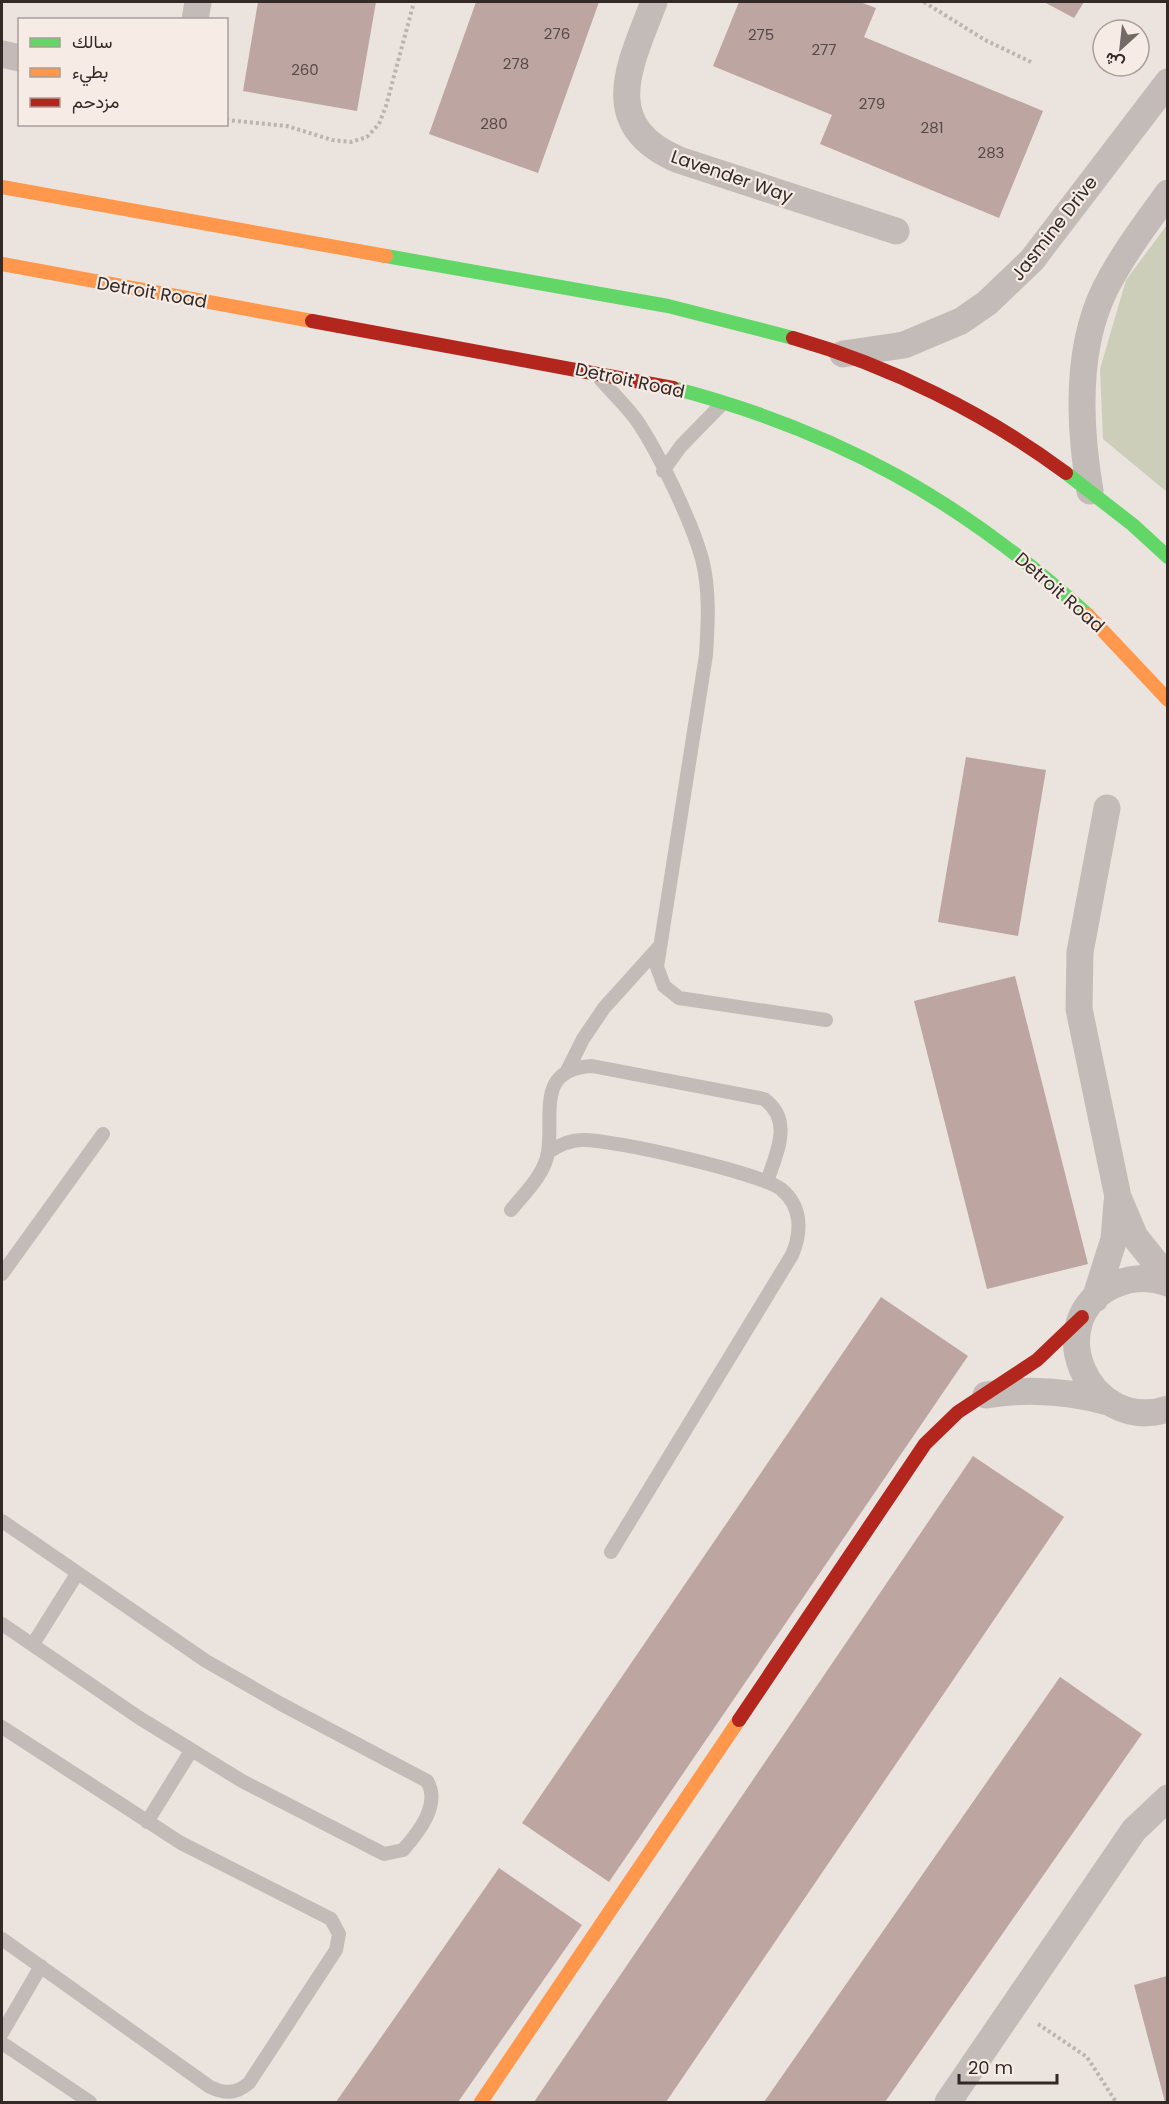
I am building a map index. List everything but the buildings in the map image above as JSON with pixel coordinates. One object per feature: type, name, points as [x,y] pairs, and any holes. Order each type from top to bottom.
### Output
[{"type":"street","points":[[195,18],[198,2]]},
{"type":"street","name":"Lavender Way","points":[[654,2],[633,58],[625,89],[632,120],[651,146],[679,160],[896,231]]},
{"type":"street","points":[[2,54],[18,58]]},
{"type":"street","name":"Jasmine Drive","points":[[843,354],[874,351],[914,341],[961,321],[987,303],[1032,260],[1167,82]]},
{"type":"street","points":[[2,187],[668,306],[763,328],[843,354],[961,409],[1032,451],[1090,491],[1167,557]]},
{"type":"street","points":[[1090,491],[1084,457],[1083,386],[1095,316],[1117,268],[1167,193]]},
{"type":"street","name":"Detroit Road","points":[[2,264],[660,385],[724,402],[812,433],[897,474],[976,523],[1056,585],[1130,655],[1167,700]]},
{"type":"street","points":[[1107,808],[1080,952],[1079,1009],[1118,1197],[1135,1237],[1167,1278]]},
{"type":"street","points":[[1108,1402],[1093,1389],[1080,1365],[1077,1336],[1114,1239],[1118,1197]]},
{"type":"street","points":[[481,2103],[939,1426],[976,1397],[1000,1385],[1044,1355],[1108,1288],[1124,1281],[1142,1278],[1167,1283]]},
{"type":"street","points":[[976,1397],[998,1393],[1064,1392],[1108,1402],[1126,1410],[1167,1413]]},
{"type":"street","points":[[948,2103],[1134,1830],[1167,1798]]},
{"type":"lane","points":[[594,373],[634,418],[663,471],[702,559],[708,608],[706,655],[657,967],[664,986],[679,998],[826,1020]]},
{"type":"lane","points":[[663,471],[681,446],[724,402]]},
{"type":"lane","points":[[566,1073],[583,1039],[604,1008],[659,947]]},
{"type":"lane","points":[[511,1210],[535,1181],[548,1152],[550,1095],[556,1082],[578,1066],[592,1066],[764,1099],[779,1114],[782,1125],[767,1182]]},
{"type":"lane","points":[[2,1274],[103,1134]]},
{"type":"lane","points":[[548,1152],[569,1141],[596,1141],[667,1155],[767,1182],[780,1188],[791,1199],[800,1227],[798,1242],[611,1552]]},
{"type":"lane","points":[[2,1521],[206,1661],[281,1704],[427,1781],[433,1790],[433,1800],[403,1850],[384,1854],[294,1809],[191,1751],[2,1624]]},
{"type":"lane","points":[[33,1644],[77,1574]]},
{"type":"lane","points":[[2,1727],[181,1843],[324,1915],[337,1926],[339,1943],[249,2083],[234,2092],[226,2093],[210,2087],[2,1939]]},
{"type":"lane","points":[[147,1822],[191,1751]]},
{"type":"lane","points":[[2,2033],[41,1966]]},
{"type":"lane","points":[[2,2043],[90,2103]]},
{"type":"path","points":[[228,120],[287,126],[332,140],[351,142],[367,137],[379,124],[386,106],[414,2]]},
{"type":"path","points":[[924,2],[985,40],[1031,62]]},
{"type":"path","points":[[1012,2009],[1061,2037],[1087,2057],[1116,2103]]},
{"type":"green space","points":[[1167,225],[1167,492],[1103,439],[1100,369],[1126,280]]},
{"type":"traffic: fast","points":[[386,256],[668,306],[793,338]]},
{"type":"traffic: fast","points":[[673,388],[733,405],[790,426],[844,449],[895,475],[945,504],[993,537],[1041,574],[1088,615]]},
{"type":"traffic: fast","points":[[1066,473],[1133,525],[1168,557]]},
{"type":"traffic: slow","points":[[2,187],[386,256]]},
{"type":"traffic: slow","points":[[2,264],[312,321]]},
{"type":"traffic: slow","points":[[1088,615],[1168,700]]},
{"type":"traffic: slow","points":[[481,2102],[739,1720]]},
{"type":"traffic: jam","points":[[312,321],[673,388]]},
{"type":"traffic: jam","points":[[793,338],[865,362],[936,394],[1003,431],[1066,473]]},
{"type":"traffic: jam","points":[[739,1720],[925,1444],[958,1412],[1037,1360],[1082,1317]]}]
